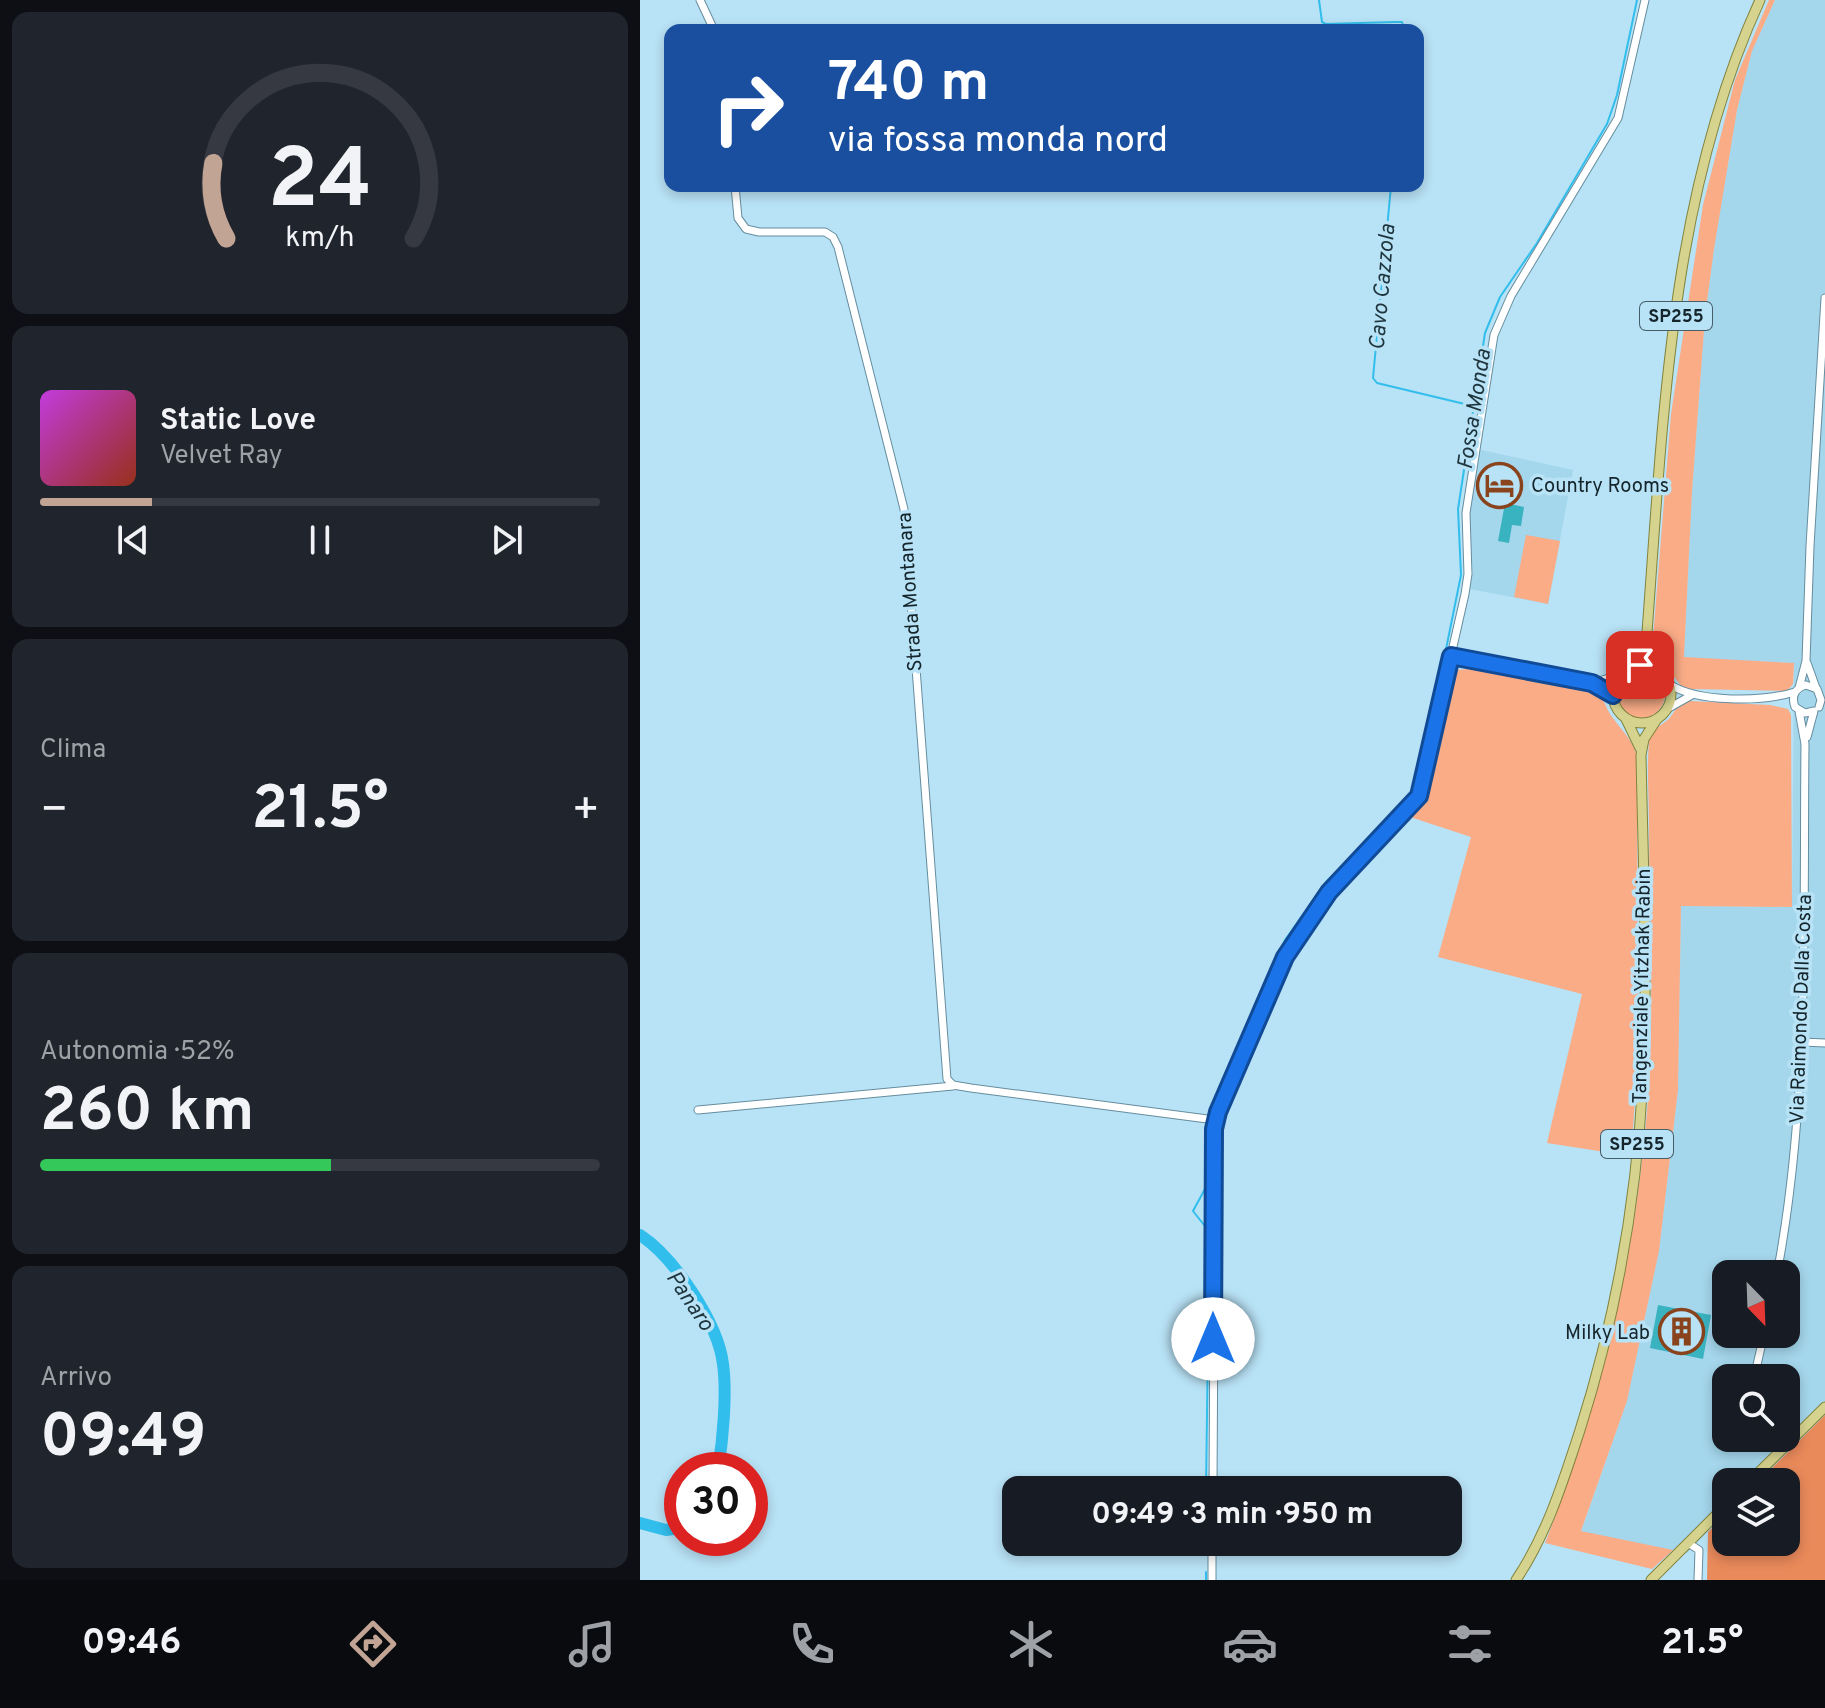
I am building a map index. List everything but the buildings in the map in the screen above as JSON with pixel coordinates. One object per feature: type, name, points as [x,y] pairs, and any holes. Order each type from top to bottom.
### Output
[{"type":"main road","name":"SP255","points":[[1631,667],[1643,648],[1647,632],[1663,430],[1674,330],[1689,239],[1724,95],[1742,39],[1760,0]]},
{"type":"main road","name":"SP255","points":[[1647,632],[1657,669],[1669,684]]},
{"type":"main road","points":[[1613,695],[1619,675],[1631,667],[1657,669]]},
{"type":"main road","points":[[1667,709],[1669,684]]},
{"type":"main road","name":"Tangenziale Yitzhak Rabin","points":[[1613,695],[1616,708],[1626,719],[1641,755]]},
{"type":"main road","name":"Tangenziale Yitzhak Rabin","points":[[1516,1580],[1535,1549],[1557,1500],[1589,1402],[1627,1232],[1637,1154],[1644,1044],[1641,755],[1644,739],[1667,709]]},
{"type":"main road","points":[[1626,719],[1641,723],[1657,719]]},
{"type":"main road","points":[[1763,1468],[1825,1407]]},
{"type":"main road","points":[[1651,1580],[1712,1519]]},
{"type":"street","points":[[700,0],[711,24]]},
{"type":"street","points":[[1213,1476],[1211,1119],[1285,957],[1329,892],[1419,796],[1468,574],[1465,518],[1494,335],[1511,296],[1618,118],[1645,0]]},
{"type":"street","name":"Strada Montanara","points":[[736,192],[738,218],[746,229],[759,232],[825,232],[833,237],[900,490],[945,1069],[947,1079],[955,1086]]},
{"type":"street","points":[[1805,744],[1797,708],[1797,690],[1806,661],[1825,298]]},
{"type":"street","points":[[1451,656],[1592,683],[1613,695]]},
{"type":"street","points":[[1805,744],[1819,708],[1820,692],[1806,661]]},
{"type":"street","points":[[1592,683],[1619,675]]},
{"type":"street","points":[[1669,684],[1692,695],[1765,698],[1797,708],[1819,708]]},
{"type":"street","points":[[1765,698],[1806,685],[1820,692]]},
{"type":"street","points":[[1667,709],[1692,695]]},
{"type":"street","name":"Via Raimondo Dalla Costa","points":[[1779,1260],[1796,1148],[1802,1042],[1805,744]]},
{"type":"street","points":[[1802,1042],[1825,1043]]},
{"type":"street","points":[[698,1110],[955,1086],[1211,1119]]},
{"type":"street","points":[[1688,1543],[1699,1550],[1698,1580]]},
{"type":"street","points":[[1212,1556],[1212,1580]]},
{"type":"shaded area","points":[[1769,0],[1775,0],[1752,51],[1737,110],[1705,317],[1684,657],[1794,663],[1793,684],[1787,691],[1690,689],[1682,687],[1662,662],[1653,638],[1671,414],[1703,205],[1735,80]]},
{"type":"shaded area","points":[[1775,0],[1825,0],[1825,1415],[1800,1440],[1800,1364],[1712,1364],[1712,1452],[1788,1452],[1772,1468],[1712,1468],[1712,1528],[1687,1553],[1581,1532],[1627,1401],[1659,1251],[1678,1090],[1681,906],[1792,907],[1794,663],[1684,658],[1705,317],[1737,110],[1752,51]]},
{"type":"shaded area","points":[[1477,449],[1573,470],[1548,604],[1470,589],[1473,572],[1468,513]]},
{"type":"shaded area","points":[[1526,535],[1560,541],[1548,604],[1514,597]]},
{"type":"shaded area","points":[[1472,669],[1596,691],[1630,740],[1637,756],[1638,1057],[1631,1156],[1547,1143],[1582,994],[1438,957],[1471,837],[1407,816],[1428,783],[1454,670]]},
{"type":"shaded area","points":[[1641,670],[1658,677],[1665,694],[1658,711],[1641,718],[1624,711],[1617,694],[1624,677]]},
{"type":"shaded area","points":[[1680,703],[1770,705],[1788,709],[1791,715],[1792,907],[1681,906],[1678,1090],[1659,1251],[1627,1401],[1581,1531],[1673,1550],[1652,1569],[1545,1543],[1566,1488],[1601,1375],[1637,1202],[1650,1052],[1650,733],[1669,719]]},
{"type":"shaded area","points":[[1825,1415],[1825,1580],[1707,1580],[1708,1532],[1712,1528],[1712,1556],[1800,1556],[1800,1468],[1772,1468],[1788,1452],[1800,1452],[1800,1440]]},
{"type":"waterway","name":"Cavo Cazzola","points":[[1319,0],[1322,22],[1326,24]]},
{"type":"waterway","name":"Fossa Monda","points":[[1427,743],[1461,575],[1458,509],[1485,333],[1500,297],[1537,243],[1607,124],[1617,95],[1637,0]]},
{"type":"waterway","name":"Cavo Cazzola","points":[[1326,24],[1403,24]]},
{"type":"waterway","name":"Cavo Cazzola","points":[[1390,192],[1373,378],[1377,383],[1473,406]]},
{"type":"waterway","name":"Fossa Monda","points":[[1208,1116],[1285,940],[1326,882],[1398,813],[1416,788],[1421,773]]},
{"type":"waterway","name":"Fossa Monda","points":[[1207,1123],[1206,1187],[1193,1211],[1208,1230],[1207,1305]]},
{"type":"waterway","name":"Panaro","points":[[640,1235],[680,1275],[713,1330],[724,1376],[720,1452]]},
{"type":"waterway","name":"Fossa Monda","points":[[1206,1476],[1208,1338]]},
{"type":"waterway","name":"Panaro","points":[[640,1523],[664,1529]]},
{"type":"waterway","name":"Fossa Monda","points":[[1206,1572],[1206,1580]]},
{"type":"place","name":"Country Rooms","points":[[1500,485]]},
{"type":"place","name":"Milky Lab","points":[[1681,1332]]},
{"type":"route","points":[[1213,1339],[1215,1120],[1285,957],[1329,892],[1419,796],[1451,656],[1592,683],[1613,695],[1619,675],[1640,665]]}]
